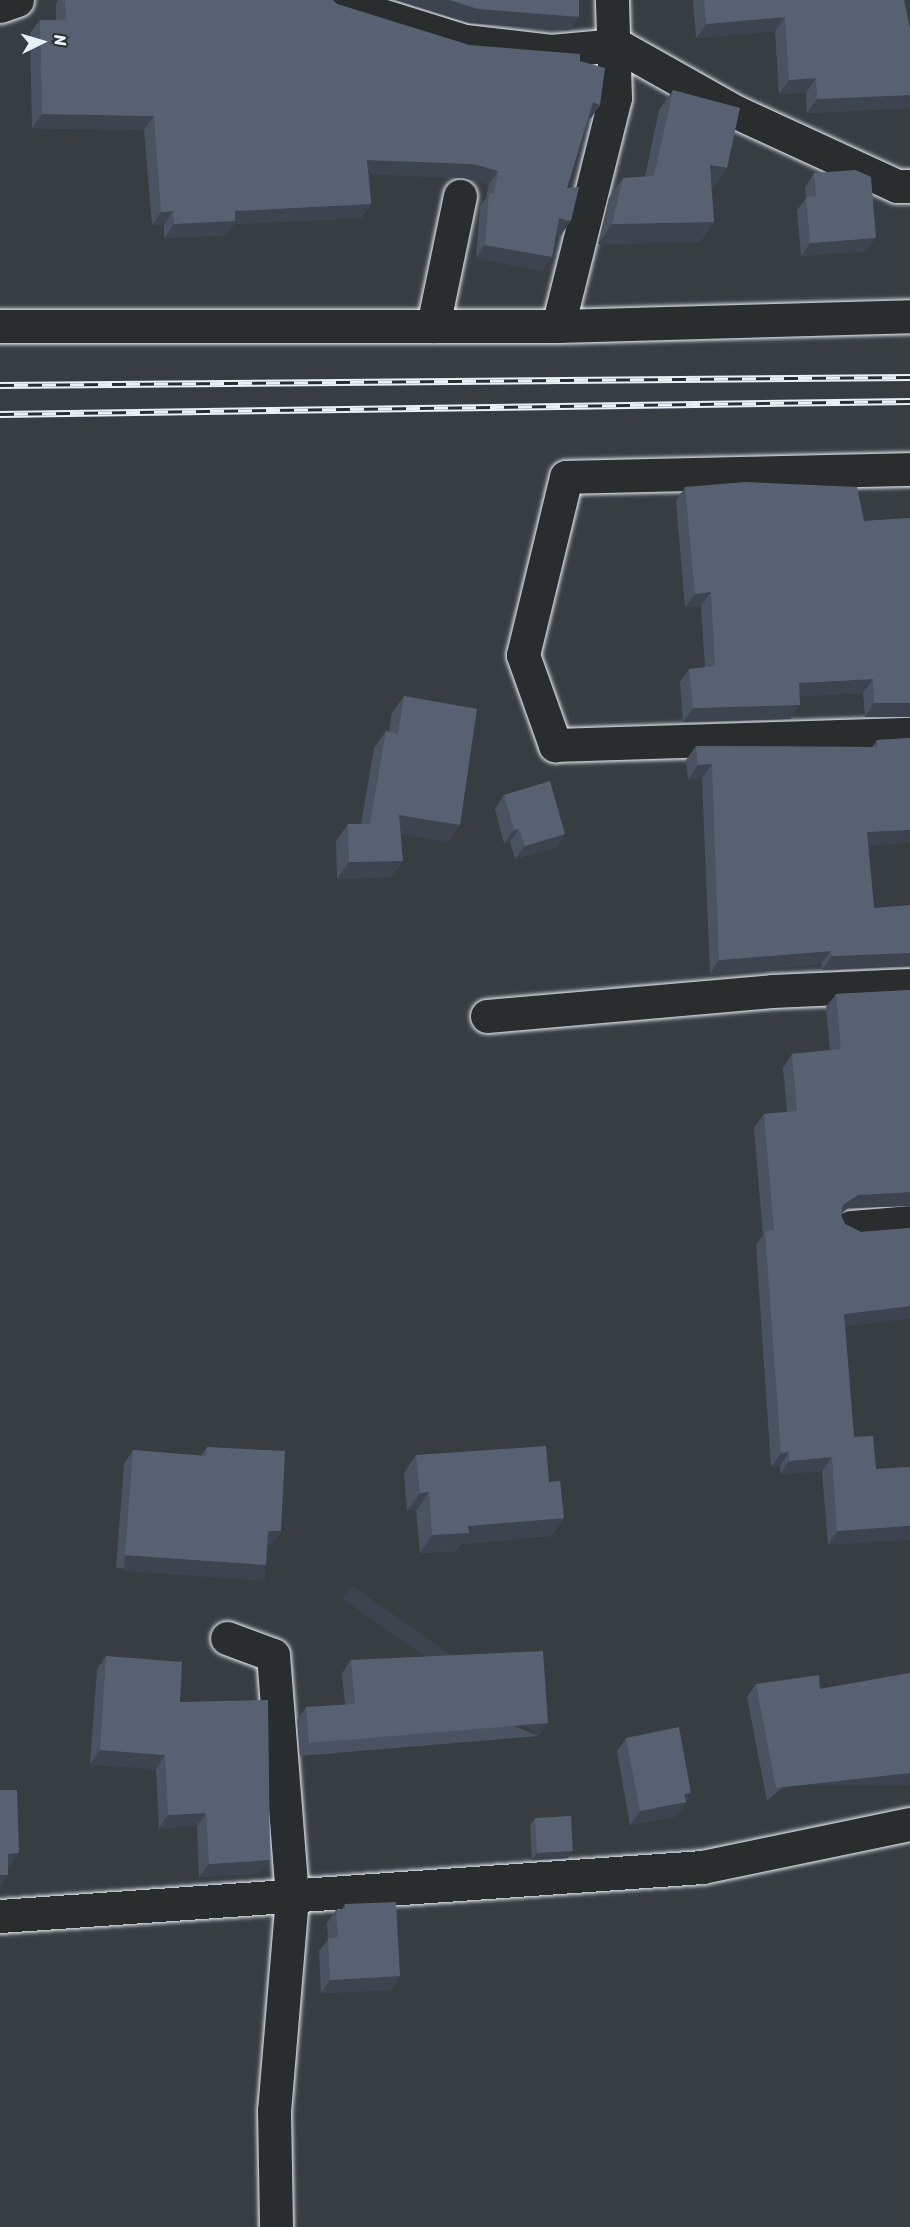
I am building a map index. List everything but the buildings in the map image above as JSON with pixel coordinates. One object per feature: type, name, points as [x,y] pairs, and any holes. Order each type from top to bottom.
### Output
[{"type":"street","points":[[0,6],[17,0]]},
{"type":"street","points":[[333,0],[465,41],[551,51],[617,45],[736,112],[897,186],[910,186]]},
{"type":"street","points":[[558,326],[615,98],[617,45],[612,0]]},
{"type":"street","points":[[433,326],[460,196]]},
{"type":"street","points":[[0,326],[558,326],[910,316]]},
{"type":"street","points":[[910,469],[566,477],[523,655],[555,744],[910,734]]},
{"type":"street","points":[[487,1016],[772,991],[910,986]]},
{"type":"street","points":[[850,1227],[910,1222]]},
{"type":"street","points":[[227,1638],[273,1655],[291,1898],[274,2110],[276,2227]]},
{"type":"street","points":[[0,1916],[291,1898],[702,1867],[910,1824]]},
{"type":"railway","points":[[0,385],[910,377]]},
{"type":"railway","points":[[0,414],[910,401]]}]
